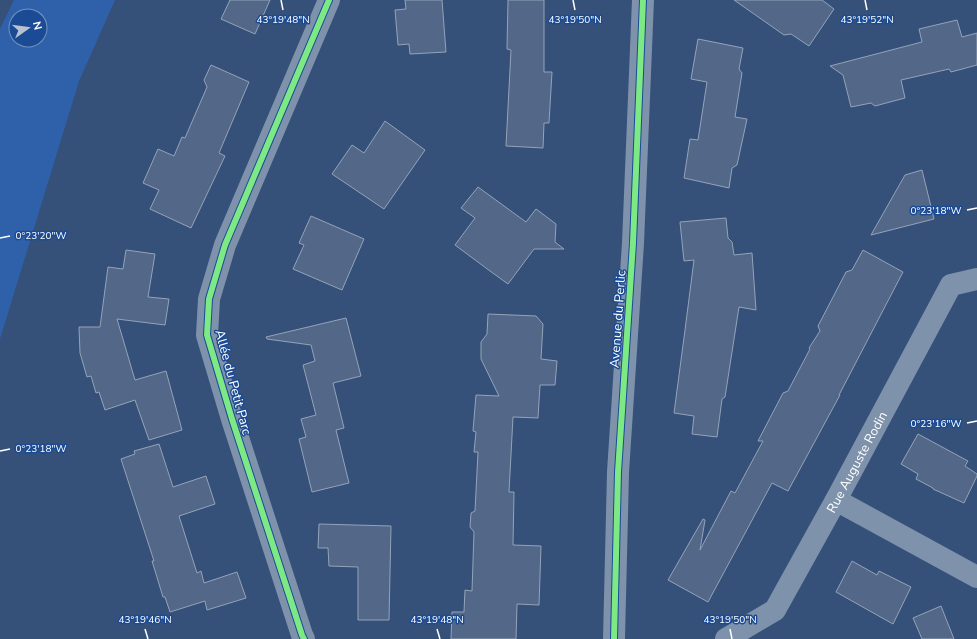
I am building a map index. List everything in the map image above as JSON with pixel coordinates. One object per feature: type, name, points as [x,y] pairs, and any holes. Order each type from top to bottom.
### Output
[{"type":"street","name":"Allée du Petit Parc","points":[[304,639],[232,419],[207,335],[209,299],[225,244],[329,0]]},
{"type":"street","name":"Avenue du Perlic","points":[[614,639],[618,472],[633,243],[643,0]]},
{"type":"street","name":"Rue Auguste Rodin","points":[[726,639],[775,610],[836,500],[951,285],[977,279]]},
{"type":"street","points":[[836,500],[977,577]]},
{"type":"shaded area","points":[[14,0],[115,0],[79,81],[0,339],[0,29],[8,12],[8,48],[48,48],[48,8],[10,8]]},
{"type":"building","points":[[230,0],[270,0],[255,34],[221,19]]},
{"type":"building","points":[[405,0],[442,0],[446,52],[410,54],[409,44],[398,45],[395,10],[406,9]]},
{"type":"building","points":[[508,0],[544,0],[544,72],[552,72],[549,123],[544,123],[543,148],[506,146],[511,50],[507,49]]},
{"type":"building","points":[[734,0],[822,0],[834,9],[809,46],[791,34],[784,35]]},
{"type":"building","points":[[957,20],[962,37],[977,33],[977,65],[951,72],[949,69],[901,80],[905,98],[875,106],[871,103],[851,107],[843,75],[830,66],[922,42],[919,29]]},
{"type":"building","points":[[698,39],[743,48],[739,69],[742,73],[735,117],[747,119],[737,165],[732,168],[729,188],[684,178],[690,139],[698,140],[707,82],[691,79]]},
{"type":"building","points":[[211,65],[249,82],[219,153],[225,156],[191,228],[150,209],[159,190],[143,183],[158,149],[174,156],[182,137],[185,138],[207,87],[204,80]]},
{"type":"building","points":[[385,121],[425,150],[384,209],[332,174],[352,145],[364,153]]},
{"type":"building","points":[[922,170],[934,219],[871,235],[905,175]]},
{"type":"building","points":[[478,187],[526,222],[536,209],[556,224],[555,242],[564,249],[534,249],[508,284],[455,245],[475,218],[461,208]]},
{"type":"building","points":[[311,216],[364,239],[342,290],[293,269],[304,245],[299,243]]},
{"type":"building","points":[[726,218],[728,238],[732,242],[734,255],[752,253],[756,310],[739,307],[725,397],[722,399],[717,437],[692,434],[694,416],[674,413],[694,260],[684,261],[680,222]]},
{"type":"building","points":[[126,250],[155,254],[148,297],[169,299],[165,325],[117,319],[135,380],[166,371],[182,430],[149,440],[135,400],[105,410],[99,392],[96,393],[91,376],[87,377],[80,353],[79,327],[100,327],[108,267],[123,269]]},
{"type":"building","points":[[863,250],[903,272],[840,395],[788,491],[772,483],[708,602],[668,580],[703,519],[705,520],[700,550],[731,491],[735,493],[763,441],[758,441],[783,393],[788,391],[810,349],[809,348],[820,331],[818,326],[846,272],[852,270]]},
{"type":"building","points":[[488,314],[536,316],[543,324],[541,359],[557,361],[555,385],[540,385],[538,418],[513,417],[509,492],[514,492],[513,545],[541,546],[539,605],[517,604],[516,639],[451,639],[452,612],[464,612],[465,590],[472,591],[474,532],[470,527],[471,513],[475,511],[478,452],[474,452],[476,432],[473,431],[476,395],[499,396],[481,359],[481,342],[487,334]]},
{"type":"building","points":[[346,318],[361,376],[333,383],[344,428],[336,430],[349,483],[312,492],[299,439],[306,437],[301,419],[316,415],[303,365],[315,361],[311,345],[267,339],[266,337]]},
{"type":"building","points":[[918,434],[968,461],[965,466],[977,474],[964,503],[933,489],[916,479],[918,474],[901,464]]},
{"type":"building","points":[[159,444],[173,487],[206,476],[215,504],[179,516],[197,573],[201,571],[204,583],[237,572],[246,598],[207,610],[205,601],[170,612],[165,597],[163,597],[152,561],[154,561],[121,459],[135,454],[134,451]]},
{"type":"building","points":[[319,524],[391,526],[389,620],[358,620],[358,567],[329,566],[328,548],[318,548]]},
{"type":"building","points":[[852,561],[877,575],[879,571],[911,587],[893,624],[836,592]]},
{"type":"building","points":[[941,606],[954,639],[922,639],[913,618]]},
{"type":"cycle path","points":[[304,639],[232,419],[207,335],[209,299],[225,245],[329,0]]},
{"type":"cycle path","points":[[614,639],[618,472],[633,243],[643,0]]}]
